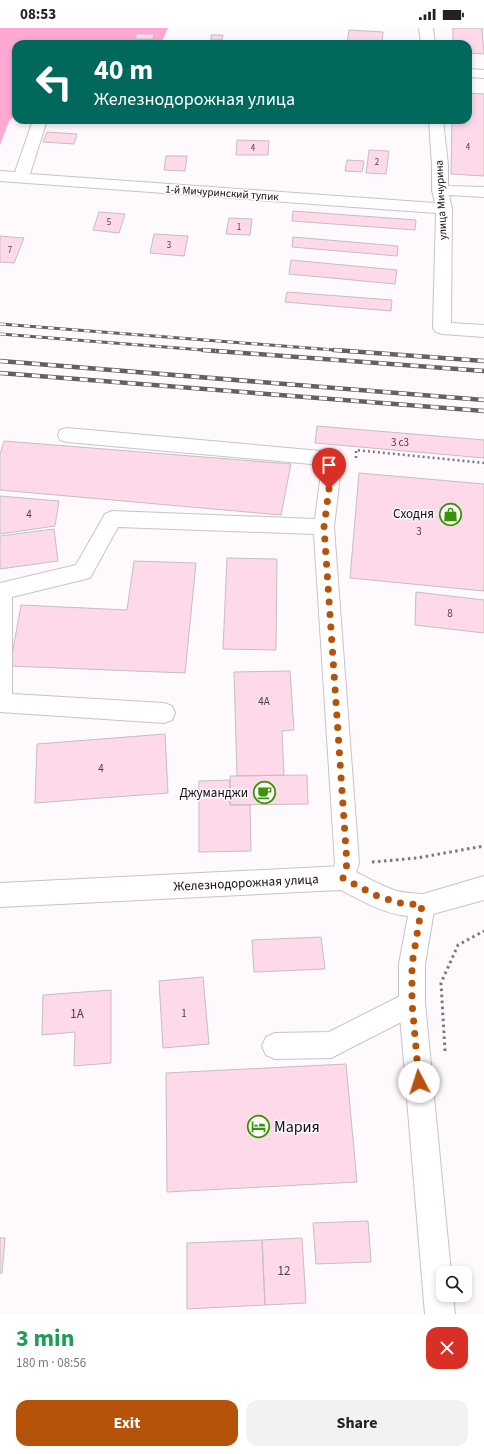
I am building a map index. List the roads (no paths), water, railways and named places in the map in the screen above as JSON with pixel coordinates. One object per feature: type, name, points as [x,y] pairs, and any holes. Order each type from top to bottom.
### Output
[{"type":"street","points":[[426,28],[428,40]]},
{"type":"street","points":[[472,73],[484,74]]},
{"type":"street","points":[[22,178],[39,124]]},
{"type":"street","name":"улица Мичурина","points":[[436,124],[440,165],[440,190],[444,209],[442,328],[484,331]]},
{"type":"street","name":"1-й Мичуринский тупик","points":[[0,176],[444,209]]},
{"type":"street","points":[[440,190],[484,192]]},
{"type":"street","points":[[67,434],[331,468],[324,527],[345,871],[375,895],[399,903],[422,905],[484,888]]},
{"type":"street","points":[[164,713],[1,710],[2,591],[83,572],[112,519],[324,527]]},
{"type":"street","name":"Железнодорожная улица","points":[[0,895],[345,871]]},
{"type":"street","points":[[422,905],[412,964],[412,1003],[440,1314]]},
{"type":"street","points":[[275,1046],[331,1045],[412,1003]]},
{"type":"railway","points":[[0,324],[337,350]]},
{"type":"railway","points":[[0,334],[209,350]]},
{"type":"railway","points":[[203,350],[209,350]]},
{"type":"railway","points":[[209,350],[484,371]]},
{"type":"railway","points":[[209,350],[216,351]]},
{"type":"railway","points":[[337,350],[484,361]]},
{"type":"railway","points":[[337,350],[347,351]]},
{"type":"railway","points":[[0,361],[484,400]]},
{"type":"railway","points":[[0,373],[484,411]]},
{"type":"place","name":"Сходня","points":[[450,514]]},
{"type":"place","name":"Джуманджи","points":[[264,793]]},
{"type":"place","name":"Мария","points":[[259,1127]]}]
